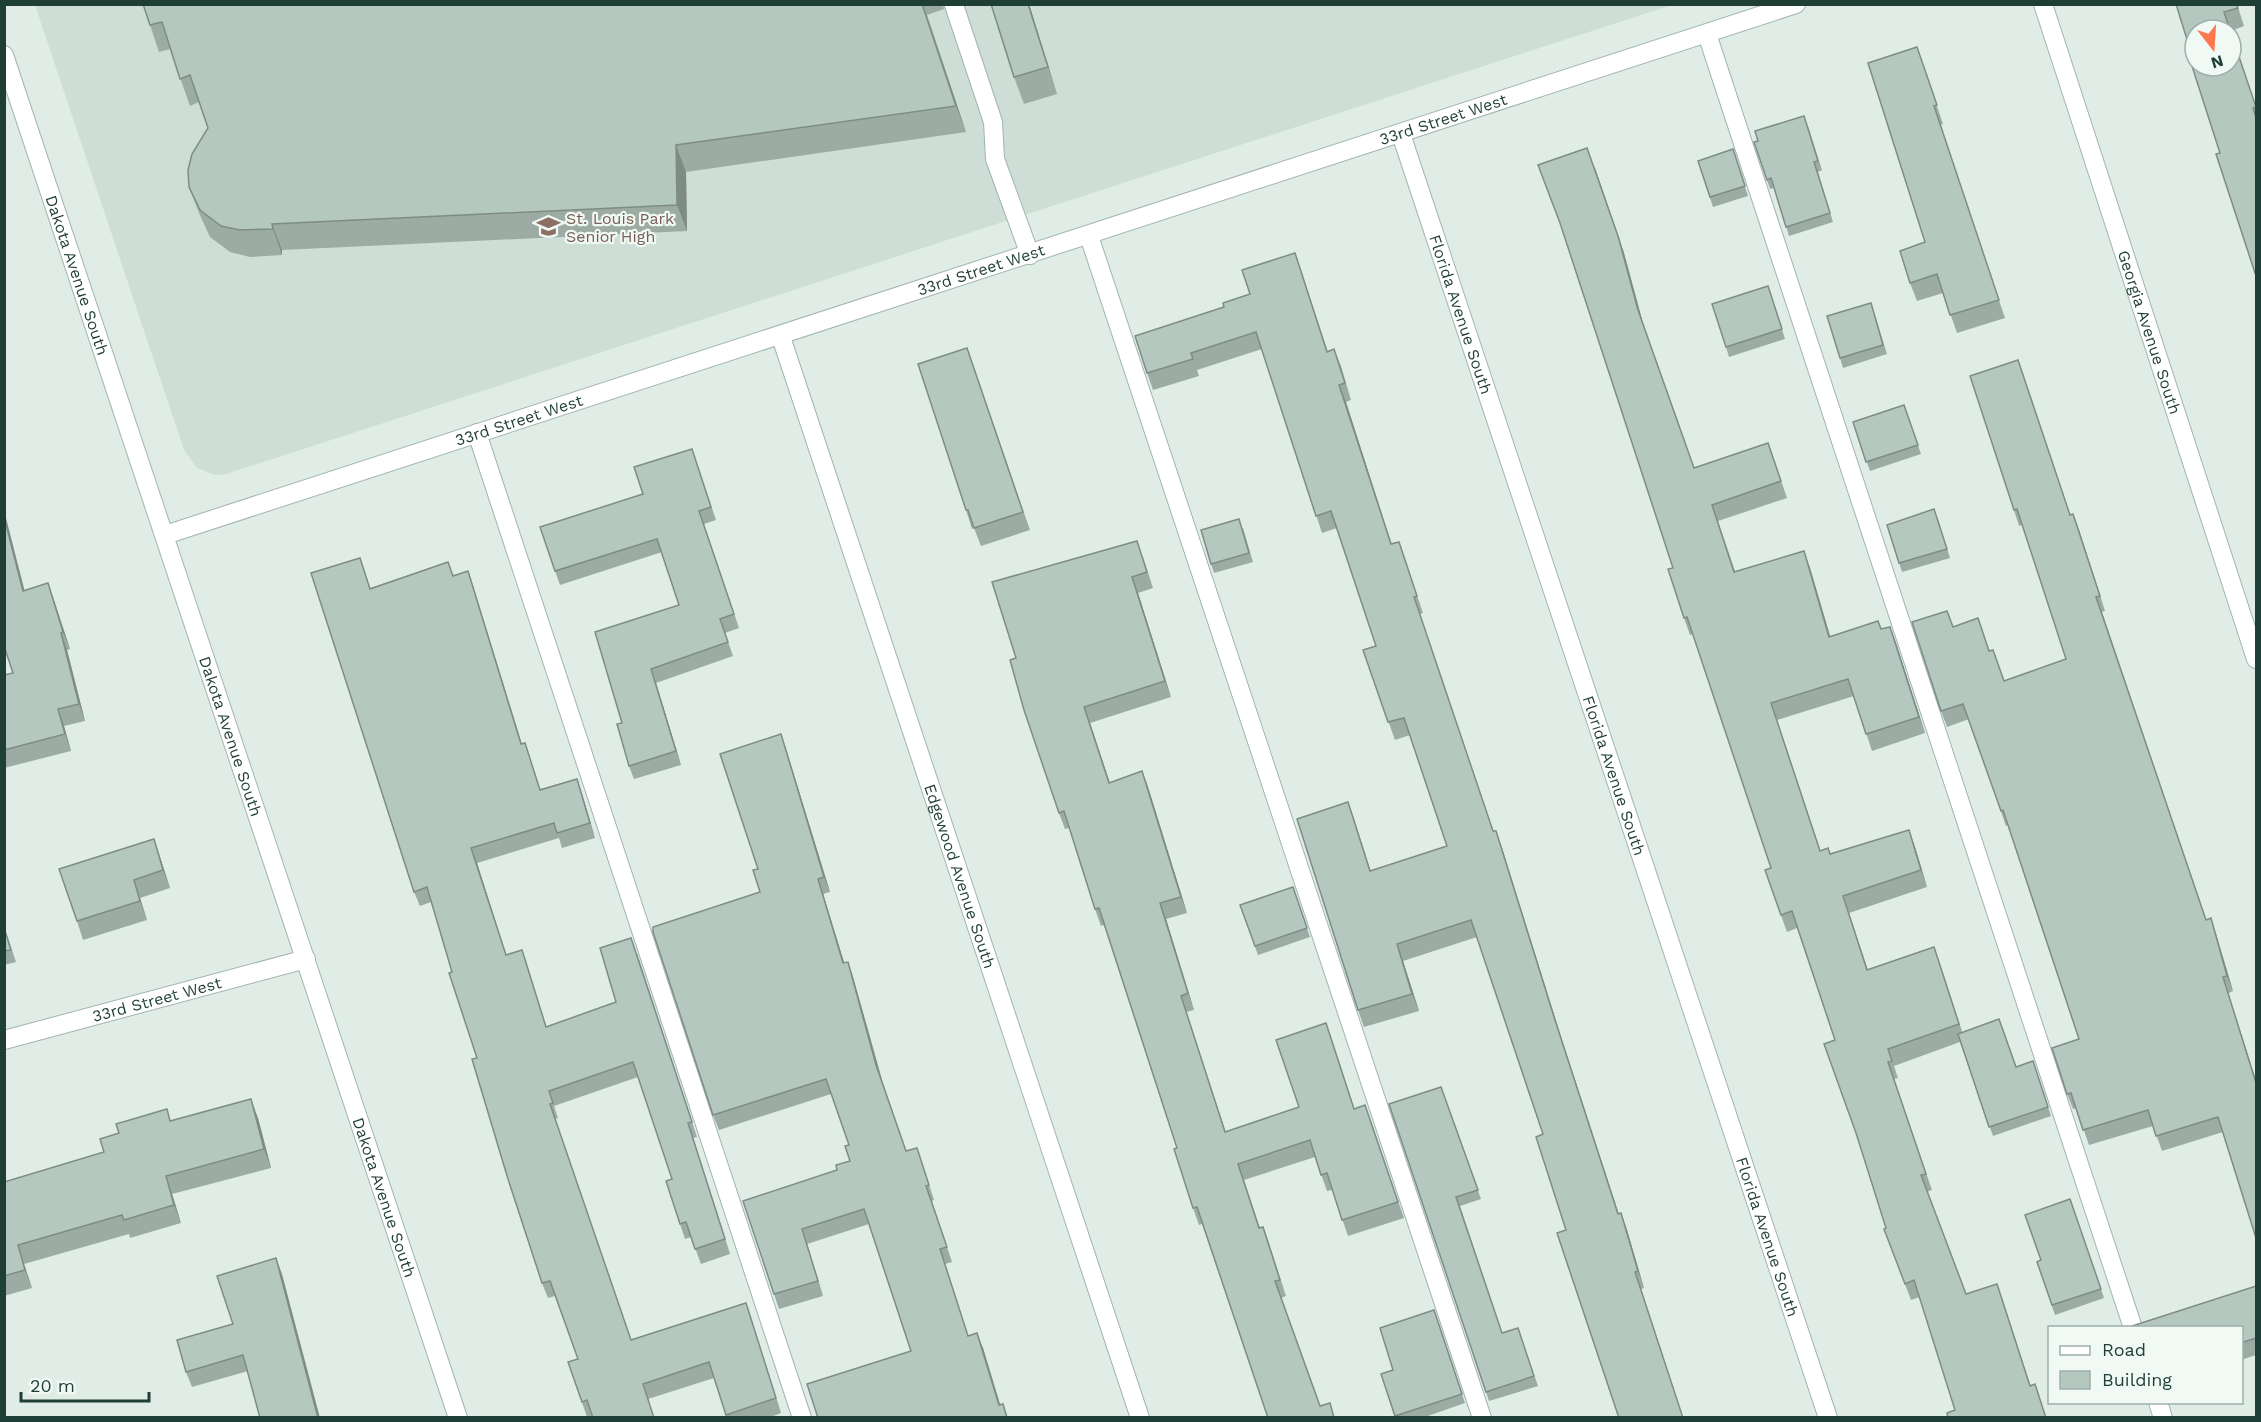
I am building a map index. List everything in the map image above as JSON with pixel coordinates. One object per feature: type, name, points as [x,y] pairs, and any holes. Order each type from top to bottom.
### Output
[{"type":"street","name":"33rd Street West","points":[[165,536],[781,337],[1796,4]]},
{"type":"street","name":"Georgia Avenue South","points":[[2043,4],[2256,659]]},
{"type":"street","points":[[954,5],[993,122],[995,159],[1030,255]]},
{"type":"street","points":[[1707,34],[2132,1326]]},
{"type":"street","name":"Dakota Avenue South","points":[[4,55],[458,1418]]},
{"type":"street","name":"Florida Avenue South","points":[[1401,134],[1828,1418]]},
{"type":"street","points":[[1089,236],[1482,1418]]},
{"type":"street","name":"Edgewood Avenue South","points":[[781,337],[1140,1418]]},
{"type":"street","points":[[477,434],[802,1418]]},
{"type":"street","name":"33rd Street West","points":[[4,1040],[306,959]]},
{"type":"shaded area","name":"St. Louis Park Senior High","points":[[35,5],[1672,5],[226,474],[215,475],[197,468],[184,450]]},
{"type":"building","points":[[143,4],[922,4],[956,106],[676,145],[677,205],[272,224],[273,229],[240,230],[221,226],[200,210],[189,187],[188,170],[192,154],[208,128],[190,75],[180,79],[162,22],[150,25]]},
{"type":"building","points":[[991,4],[1028,4],[1048,67],[1014,77]]},
{"type":"building","points":[[2176,4],[2236,4],[2238,8],[2224,12],[2226,18],[2183,18],[2183,27]]},
{"type":"building","points":[[1917,47],[1937,105],[1934,106],[1999,300],[1950,315],[1937,274],[1910,283],[1900,251],[1925,242],[1868,63]]},
{"type":"building","points":[[2243,69],[2256,107],[2253,108],[2256,118],[2256,276],[2216,154],[2220,153],[2196,78],[2243,78]]},
{"type":"building","points":[[1804,116],[1818,161],[1814,162],[1830,213],[1786,227],[1771,178],[1767,180],[1754,142],[1758,141],[1755,131]]},
{"type":"building","points":[[1587,148],[1618,236],[1638,310],[1694,468],[1768,443],[1781,481],[1712,505],[1734,572],[1804,551],[1829,637],[1878,621],[1881,629],[1890,627],[1919,717],[1866,734],[1848,679],[1771,703],[1820,851],[1828,848],[1830,854],[1909,830],[1921,870],[1843,896],[1867,970],[1934,947],[1959,1024],[1888,1049],[1892,1061],[1888,1062],[1926,1174],[1921,1175],[1966,1294],[1997,1284],[2030,1386],[2035,1384],[2046,1418],[1948,1418],[1947,1413],[1955,1410],[1914,1280],[1905,1284],[1884,1229],[1886,1228],[1856,1133],[1824,1044],[1835,1040],[1792,911],[1781,915],[1765,870],[1771,868],[1687,617],[1684,618],[1668,569],[1673,568],[1560,223],[1538,165]]},
{"type":"building","points":[[1733,149],[1745,186],[1710,197],[1698,161]]},
{"type":"building","points":[[1295,253],[1327,352],[1334,349],[1345,383],[1339,385],[1391,544],[1399,542],[1417,596],[1414,597],[1493,831],[1496,831],[1618,1214],[1621,1213],[1638,1271],[1635,1272],[1683,1418],[1619,1418],[1557,1233],[1566,1230],[1536,1137],[1543,1134],[1471,920],[1397,944],[1412,994],[1358,1010],[1297,819],[1348,802],[1370,871],[1447,846],[1404,718],[1388,722],[1363,650],[1376,646],[1331,511],[1316,516],[1256,332],[1191,353],[1193,359],[1147,373],[1135,336],[1224,307],[1223,303],[1250,294],[1242,270]]},
{"type":"building","points":[[1768,286],[1782,329],[1726,347],[1712,304]]},
{"type":"building","points":[[1871,303],[1883,345],[1840,358],[1827,316]]},
{"type":"building","points":[[967,348],[1023,512],[974,528],[918,364]]},
{"type":"building","points":[[2018,360],[2070,515],[2073,514],[2100,596],[2096,597],[2206,920],[2211,918],[2227,976],[2223,977],[2256,1083],[2256,1238],[2218,1117],[2156,1136],[2148,1110],[2083,1130],[2071,1093],[2067,1094],[2052,1048],[2079,1039],[2003,810],[2001,811],[1963,704],[1941,711],[1912,622],[1947,611],[1953,627],[1978,618],[1989,651],[1993,650],[2004,681],[2066,659],[1970,376]]},
{"type":"building","points":[[1904,405],[1918,445],[1866,462],[1853,422]]},
{"type":"building","points":[[692,449],[711,507],[699,511],[734,614],[720,619],[728,642],[651,669],[676,751],[629,766],[617,724],[622,723],[595,632],[679,605],[657,539],[555,571],[540,527],[643,494],[634,467]]},
{"type":"building","points":[[1934,509],[1947,549],[1899,563],[1887,525]]},
{"type":"building","points":[[4,517],[23,591],[48,583],[63,632],[61,633],[79,704],[58,709],[65,734],[4,750],[4,675],[13,673],[4,646]]},
{"type":"building","points":[[1239,519],[1249,553],[1211,564],[1201,530]]},
{"type":"building","points":[[1137,541],[1147,572],[1132,577],[1165,681],[1084,707],[1109,783],[1142,771],[1181,897],[1160,903],[1188,993],[1181,996],[1225,1132],[1299,1107],[1276,1040],[1326,1023],[1354,1109],[1365,1105],[1398,1202],[1342,1220],[1327,1173],[1321,1175],[1310,1140],[1238,1164],[1259,1228],[1263,1227],[1280,1280],[1275,1281],[1320,1406],[1330,1403],[1334,1418],[1268,1418],[1197,1207],[1193,1208],[1174,1149],[1177,1148],[1099,908],[1095,909],[1064,811],[1059,813],[1024,710],[1010,660],[1016,658],[992,582]]},
{"type":"building","points":[[360,558],[370,589],[448,562],[453,576],[468,571],[521,744],[525,743],[540,790],[577,779],[590,823],[557,833],[554,823],[471,848],[506,955],[522,950],[546,1027],[616,1002],[600,948],[631,938],[692,1122],[688,1123],[725,1239],[695,1249],[686,1222],[680,1224],[666,1181],[672,1179],[633,1062],[549,1091],[553,1103],[550,1104],[631,1340],[746,1303],[776,1398],[726,1415],[709,1362],[643,1384],[654,1418],[593,1418],[587,1400],[582,1402],[568,1362],[578,1359],[550,1281],[542,1283],[508,1179],[472,1059],[477,1058],[449,973],[452,972],[427,887],[414,892],[311,573]]},
{"type":"building","points":[[781,734],[824,877],[818,879],[843,963],[848,962],[876,1065],[906,1151],[917,1148],[929,1185],[926,1186],[947,1247],[940,1249],[968,1336],[977,1333],[999,1405],[1003,1404],[1007,1418],[818,1418],[807,1384],[911,1351],[864,1209],[802,1229],[818,1281],[774,1294],[743,1201],[837,1170],[836,1165],[850,1161],[845,1146],[849,1145],[826,1079],[713,1115],[653,927],[760,892],[753,870],[758,869],[720,754]]},
{"type":"building","points":[[154,839],[163,870],[134,880],[140,901],[77,921],[59,869]]},
{"type":"building","points":[[1293,887],[1307,928],[1255,946],[1240,905]]},
{"type":"building","points":[[4,928],[11,950],[4,951]]},
{"type":"building","points":[[1999,1019],[2016,1067],[2033,1061],[2048,1107],[1989,1127],[1958,1034]]},
{"type":"building","points":[[1441,1087],[1478,1190],[1456,1197],[1502,1333],[1518,1328],[1534,1376],[1486,1392],[1389,1104]]},
{"type":"building","points":[[251,1099],[264,1149],[166,1176],[174,1205],[124,1220],[122,1215],[18,1245],[25,1270],[4,1276],[4,1182],[104,1152],[100,1139],[119,1133],[116,1124],[167,1109],[170,1121]]},
{"type":"building","points":[[2070,1199],[2101,1289],[2052,1305],[2037,1262],[2041,1260],[2025,1215]]},
{"type":"building","points":[[276,1258],[318,1418],[260,1418],[243,1355],[186,1372],[177,1340],[233,1324],[217,1276]]},
{"type":"building","points":[[2256,1286],[2256,1338],[2243,1342],[2243,1326],[2132,1326]]},
{"type":"building","points":[[1434,1310],[1462,1394],[1395,1416],[1381,1374],[1393,1370],[1380,1328]]},
{"type":"place","name":"St. Louis Park Senior High","points":[[548,227]]}]
